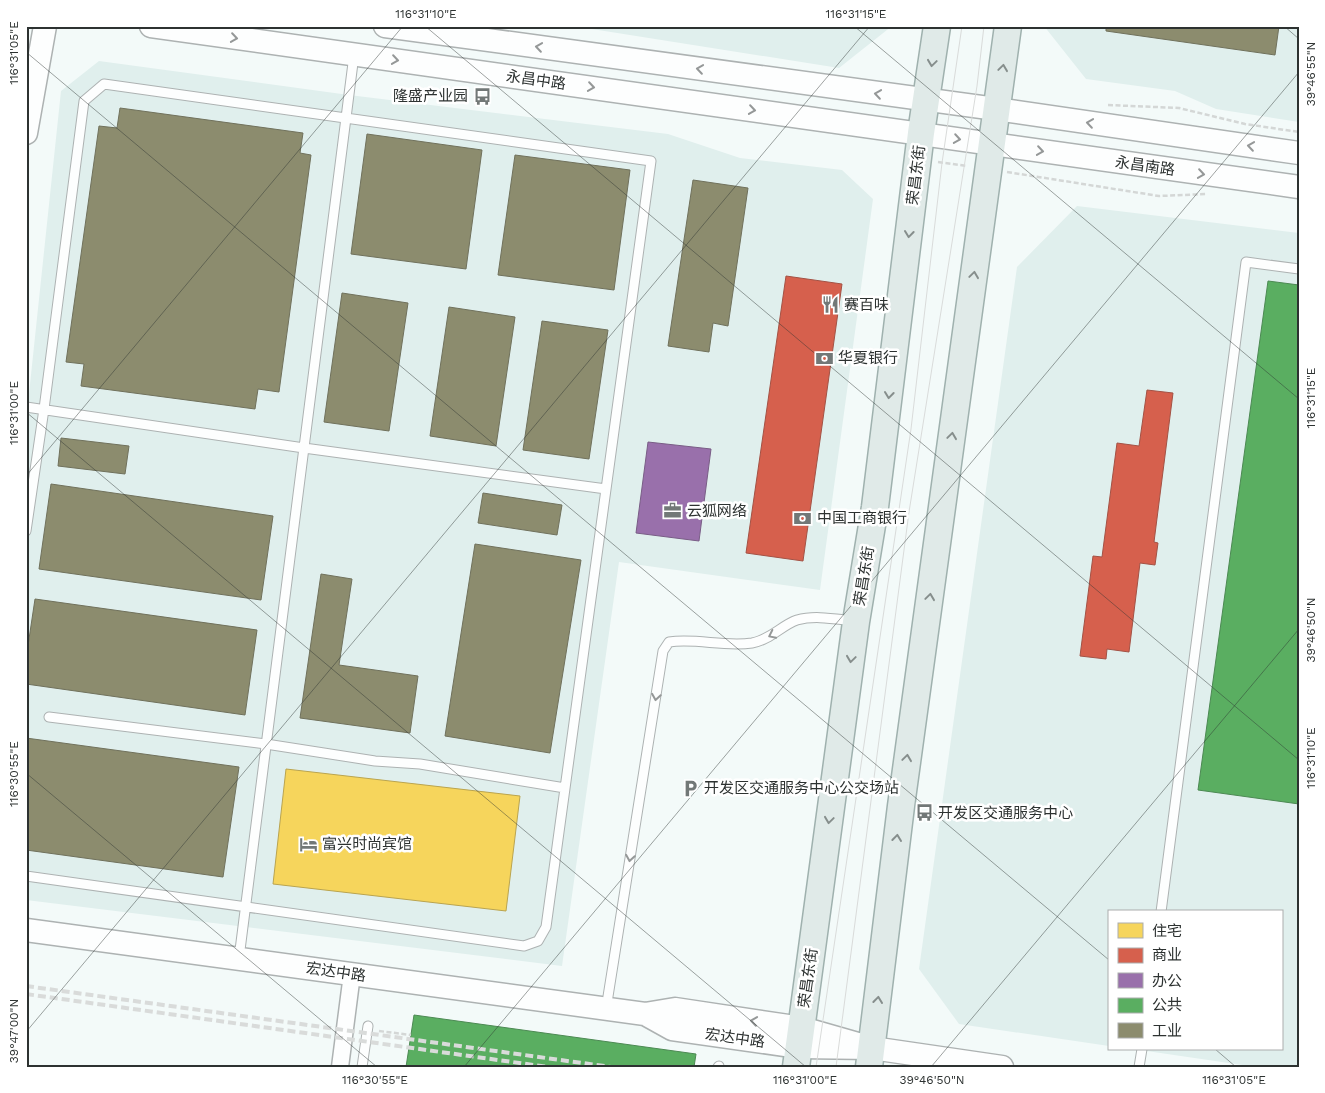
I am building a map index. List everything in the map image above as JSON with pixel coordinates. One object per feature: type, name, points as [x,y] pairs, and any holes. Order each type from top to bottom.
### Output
[{"type":"main road","name":"荣昌东街","points":[[799,1047],[856,622],[875,507],[921,133],[937,26]]},
{"type":"main road","points":[[870,1057],[901,806],[1008,26]]},
{"type":"street","points":[[26,46],[29,26]]},
{"type":"street","points":[[26,133],[45,26]]},
{"type":"street","name":"永昌中路","points":[[151,26],[921,133],[990,157]]},
{"type":"street","points":[[385,26],[475,32],[927,100],[1299,153]]},
{"type":"street","name":"永昌南路","points":[[990,157],[1299,187]]},
{"type":"street","name":"宏达中路","points":[[26,930],[645,1014],[675,1009],[799,1047],[870,1057],[1002,1067]]},
{"type":"street","points":[[340,1067],[352,974]]},
{"type":"lane","points":[[239,958],[354,54]]},
{"type":"lane","points":[[26,531],[44,410],[84,101],[104,84],[651,162],[546,927],[538,941],[524,946],[26,876]]},
{"type":"lane","points":[[1160,910],[1246,262],[1299,269]]},
{"type":"lane","points":[[26,407],[606,490]]},
{"type":"lane","points":[[606,1009],[663,651],[669,642],[681,640],[721,644],[754,642],[773,635],[796,620],[816,617],[856,622]]},
{"type":"lane","points":[[49,717],[266,744],[375,761],[420,764],[565,788]]},
{"type":"lane","points":[[362,1067],[368,1028]]},
{"type":"lane","points":[[1139,1067],[1142,1050]]},
{"type":"path","points":[[936,162],[990,157],[1159,196],[1212,194]]},
{"type":"path","points":[[368,1028],[411,1035]]},
{"type":"shaded area","points":[[573,26],[892,26],[839,68]]},
{"type":"shaded area","points":[[1044,26],[1299,26],[1299,122],[1216,109],[1175,91],[1086,79]]},
{"type":"shaded area","points":[[99,61],[349,95],[668,134],[740,158],[842,170],[873,199],[820,590],[619,562],[562,966],[26,900],[26,422],[61,91]]},
{"type":"shaded area","points":[[1077,206],[1299,233],[1299,1067],[1256,1067],[1140,1050],[1282,1050],[1282,910],[1108,910],[1108,1046],[959,1024],[919,969],[1017,267]]},
{"type":"building: 住宅","points":[[286,769],[520,796],[506,911],[273,884]]},
{"type":"building: 商业","points":[[786,276],[842,284],[803,561],[746,553]]},
{"type":"building: 商业","points":[[1147,390],[1173,393],[1154,542],[1158,543],[1155,565],[1140,563],[1129,652],[1107,649],[1106,659],[1080,656],[1093,556],[1102,557],[1117,443],[1139,446]]},
{"type":"building: 办公","points":[[648,442],[711,449],[699,541],[636,533]]},
{"type":"building: 公共","points":[[1268,281],[1299,285],[1299,804],[1198,790]]},
{"type":"building: 公共","points":[[414,1015],[696,1054],[694,1067],[406,1067]]},
{"type":"building: 工业","points":[[1106,26],[1279,26],[1275,55],[1106,31]]},
{"type":"building: 工业","points":[[120,108],[303,133],[300,153],[311,155],[279,392],[258,389],[255,409],[81,386],[84,364],[66,362],[99,126],[117,128]]},
{"type":"building: 工业","points":[[367,134],[482,150],[466,269],[351,254]]},
{"type":"building: 工业","points":[[515,155],[630,170],[614,290],[498,275]]},
{"type":"building: 工业","points":[[693,180],[748,188],[728,326],[713,323],[709,352],[668,346]]},
{"type":"building: 工业","points":[[342,293],[408,303],[389,431],[324,422]]},
{"type":"building: 工业","points":[[449,307],[515,317],[496,446],[430,436]]},
{"type":"building: 工业","points":[[542,321],[608,330],[589,459],[523,450]]},
{"type":"building: 工业","points":[[61,438],[129,446],[125,474],[58,466]]},
{"type":"building: 工业","points":[[51,484],[273,516],[261,600],[39,569]]},
{"type":"building: 工业","points":[[483,493],[562,505],[557,535],[478,523]]},
{"type":"building: 工业","points":[[475,544],[581,560],[550,753],[445,736]]},
{"type":"building: 工业","points":[[321,574],[352,579],[339,665],[418,676],[410,733],[300,718]]},
{"type":"building: 工业","points":[[35,599],[257,630],[245,715],[26,684],[26,659]]},
{"type":"building: 工业","points":[[26,738],[239,767],[223,877],[26,850]]},
{"type":"tram line","points":[[816,1067],[911,429],[942,163],[962,26]]},
{"type":"tram line","points":[[836,1067],[909,512],[977,86],[984,26]]},
{"type":"railway","points":[[26,986],[611,1067]]},
{"type":"railway","points":[[26,994],[548,1067]]},
{"type":"place","name":"隆盛产业园","points":[[482,96]]},
{"type":"place","name":"赛百味","points":[[830,305]]},
{"type":"place","name":"华夏银行","points":[[824,358]]},
{"type":"place","name":"云狐网络","points":[[673,511]]},
{"type":"place","name":"中国工商银行","points":[[803,518]]},
{"type":"place","name":"开发区交通服务中心公交场站","points":[[690,788]]},
{"type":"place","name":"开发区交通服务中心","points":[[924,813]]},
{"type":"place","name":"富兴时尚宾馆","points":[[308,844]]}]
